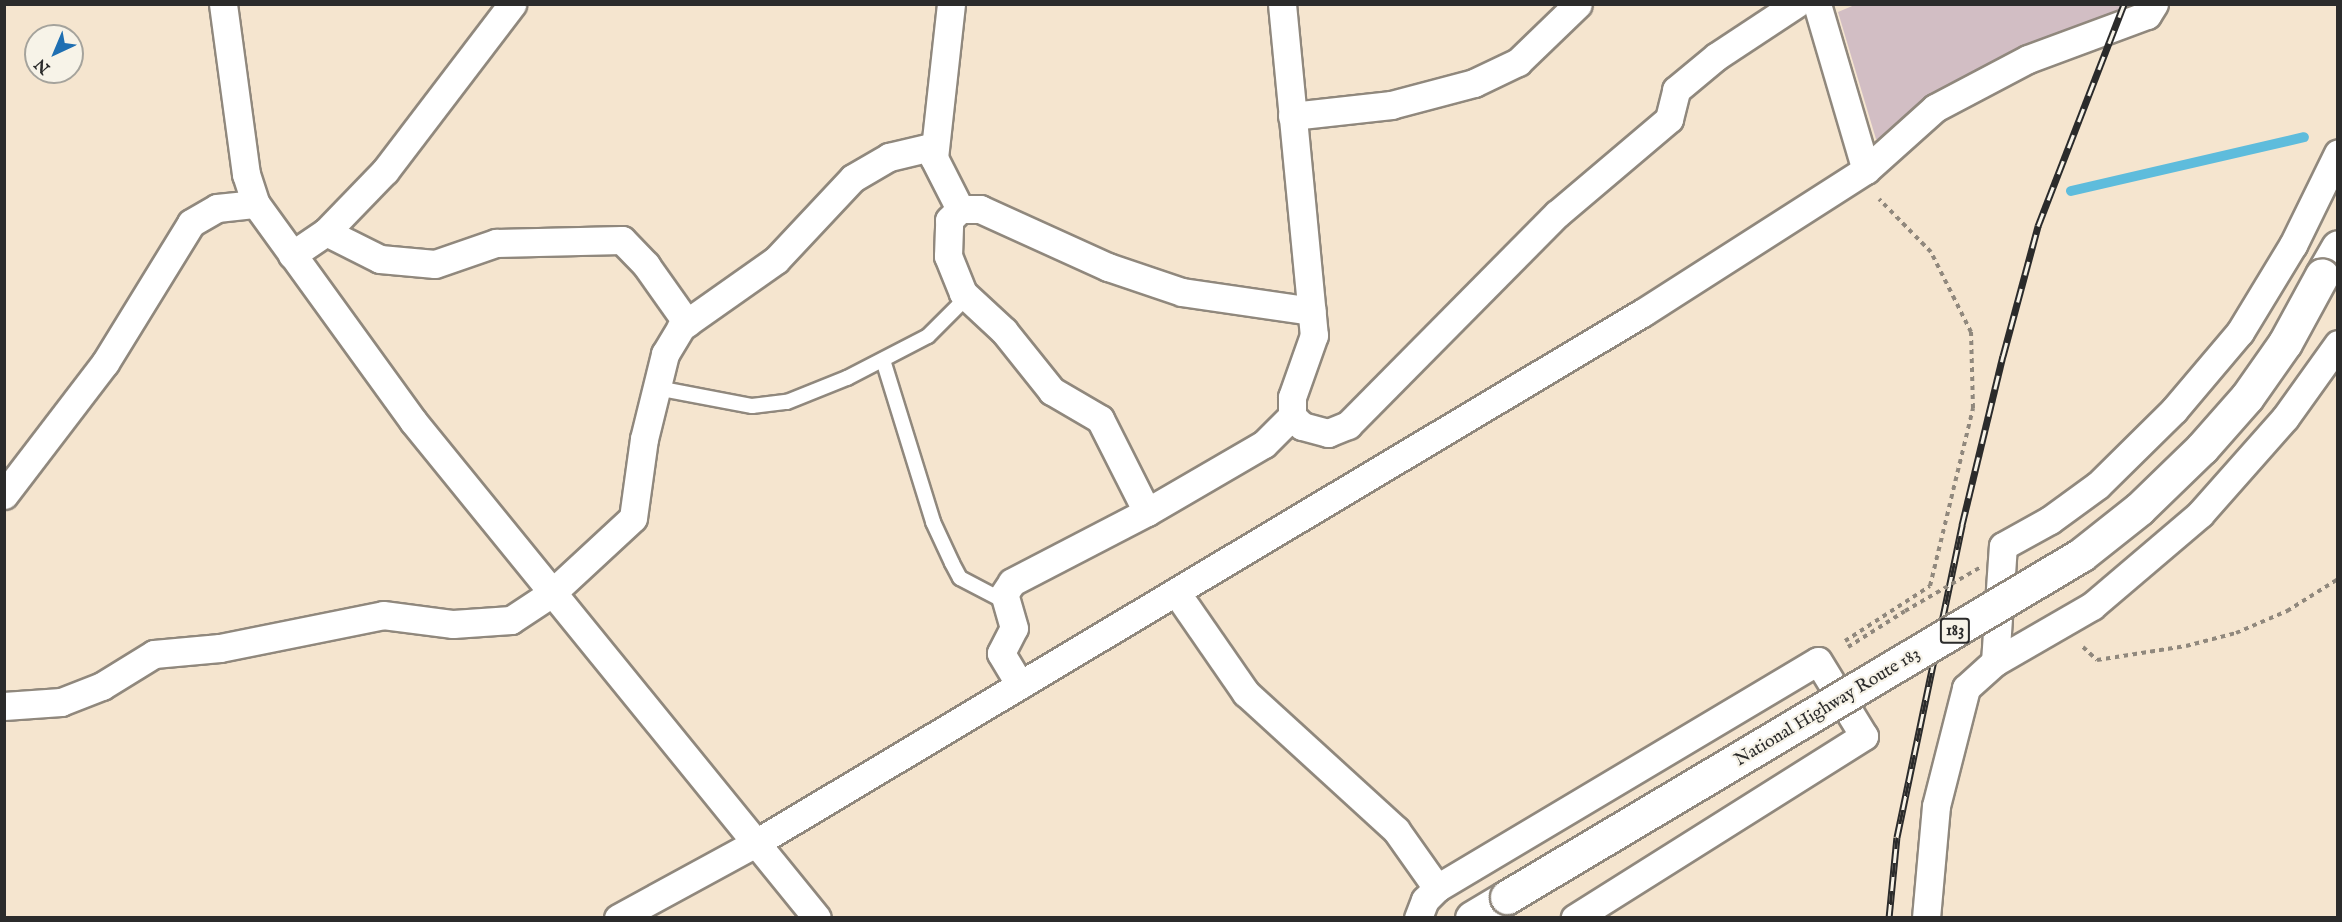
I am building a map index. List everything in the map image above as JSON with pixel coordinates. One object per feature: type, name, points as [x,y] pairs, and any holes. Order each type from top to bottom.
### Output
[{"type":"highway","name":"National Highway Route 183","points":[[1472,918],[2081,555],[2139,509],[2202,448],[2247,397],[2284,344],[2337,246]]},
{"type":"street","points":[[223,4],[246,174],[256,204],[413,421],[754,844],[817,918]]},
{"type":"street","points":[[292,255],[326,232],[385,171],[512,4]]},
{"type":"street","points":[[951,4],[934,158],[960,209]]},
{"type":"street","points":[[1020,685],[1001,653],[1014,628],[1004,594],[1012,582],[1147,512],[1264,444],[1292,416],[1292,397],[1314,335],[1282,4]]},
{"type":"street","points":[[1292,116],[1391,105],[1474,83],[1518,62],[1578,4]]},
{"type":"street","points":[[1292,416],[1302,426],[1328,433],[1348,425],[1557,214],[1669,119],[1676,90],[1717,56],[1796,4]]},
{"type":"street","points":[[1817,4],[1866,170]]},
{"type":"street","points":[[618,918],[754,844],[1642,313],[1866,170],[1935,108],[2028,59],[2147,15],[2154,4]]},
{"type":"street","points":[[4,706],[61,702],[102,686],[154,654],[220,648],[383,615],[453,624],[511,620],[552,593],[633,518],[644,439],[665,354],[687,324],[776,260],[853,178],[889,157],[935,146]]},
{"type":"street","points":[[1995,662],[2003,546],[2050,520],[2098,485],[2181,402],[2240,332],[2293,245],[2337,153]]},
{"type":"street","points":[[4,495],[105,363],[191,223],[218,208],[256,204]]},
{"type":"street","points":[[1147,512],[1100,419],[1052,391],[1004,331],[967,297],[948,256],[949,220],[960,209],[980,209],[1108,267],[1182,292],[1312,311]]},
{"type":"street","points":[[326,232],[380,259],[435,264],[496,243],[622,240],[646,265],[687,324]]},
{"type":"street","points":[[1926,918],[1936,806],[1966,688],[1995,662],[2092,606],[2200,514],[2285,418],[2337,344]]},
{"type":"street","points":[[1176,592],[1246,693],[1396,830],[1437,888]]},
{"type":"street","points":[[1418,918],[1425,900],[1437,888],[1818,660],[1864,736],[1575,918]]},
{"type":"lane","points":[[657,388],[753,406],[787,402],[883,360],[928,336],[967,297]]},
{"type":"lane","points":[[883,360],[933,522],[952,563],[960,578],[1006,602]]},
{"type":"path","points":[[1848,647],[1844,638],[1930,586],[1973,408],[1971,332],[1931,252],[1877,197],[1866,170]]},
{"type":"path","points":[[1818,660],[1848,647],[1981,567]]},
{"type":"path","points":[[2067,620],[2083,648],[2097,660],[2186,646],[2236,633],[2287,611],[2337,579]]},
{"type":"shaded area","points":[[1857,4],[2147,5],[1886,143],[1876,139],[1838,12]]},
{"type":"waterway","points":[[2071,191],[2304,137]]},
{"type":"railway","points":[[1889,918],[1897,837],[1962,525],[2003,356],[2038,226],[2124,4]]}]
